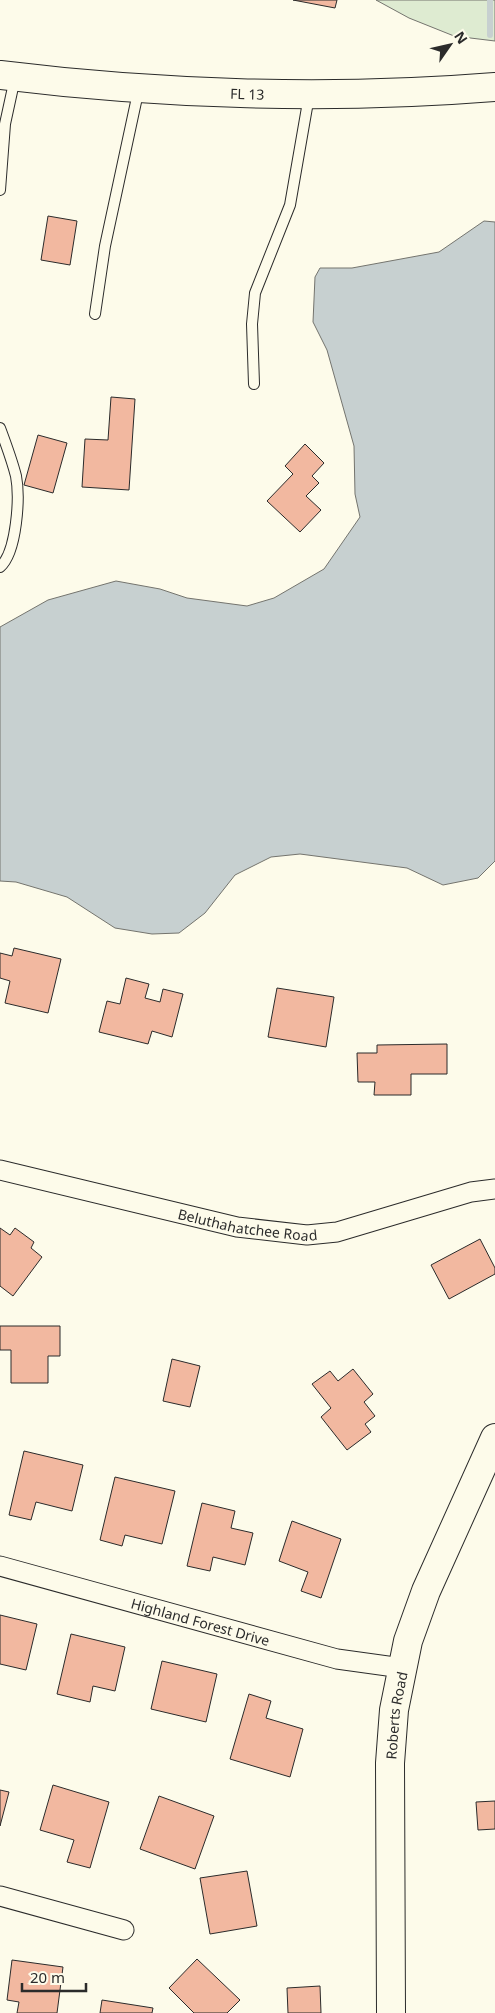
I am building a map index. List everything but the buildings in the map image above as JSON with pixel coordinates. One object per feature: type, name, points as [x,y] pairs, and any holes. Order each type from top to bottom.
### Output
[{"type":"main road","name":"FL 13","points":[[8,76],[139,87],[309,95],[439,91],[495,87]]},
{"type":"main road","name":"Roberts Road","points":[[392,2013],[390,1763],[394,1710],[402,1668],[426,1591],[495,1438]]},
{"type":"street","name":"Beluthahatchee Road","points":[[0,1170],[236,1227],[307,1235],[338,1232],[471,1192],[495,1189]]},
{"type":"street","name":"Highland Forest Drive","points":[[0,1566],[337,1659],[402,1668]]},
{"type":"street","points":[[0,1896],[124,1930]]},
{"type":"lane","points":[[0,190],[8,76]]},
{"type":"lane","points":[[95,314],[104,246],[139,87]]},
{"type":"lane","points":[[254,384],[252,324],[255,293],[290,206],[309,95]]},
{"type":"lane","points":[[0,428],[16,478],[17,510],[12,544],[4,563],[0,567]]},
{"type":"green space","points":[[376,0],[495,0],[495,41],[454,36],[409,18]]},
{"type":"shaded area","points":[[484,221],[495,222],[495,861],[478,878],[443,885],[407,868],[300,854],[271,857],[235,875],[205,913],[179,933],[152,934],[115,928],[67,897],[16,882],[0,881],[0,627],[48,600],[116,581],[160,589],[187,598],[247,606],[274,598],[324,569],[360,517],[355,494],[354,446],[327,350],[313,322],[315,277],[320,268],[352,268],[439,252]]},
{"type":"waterway","points":[[490,0],[490,35]]}]
